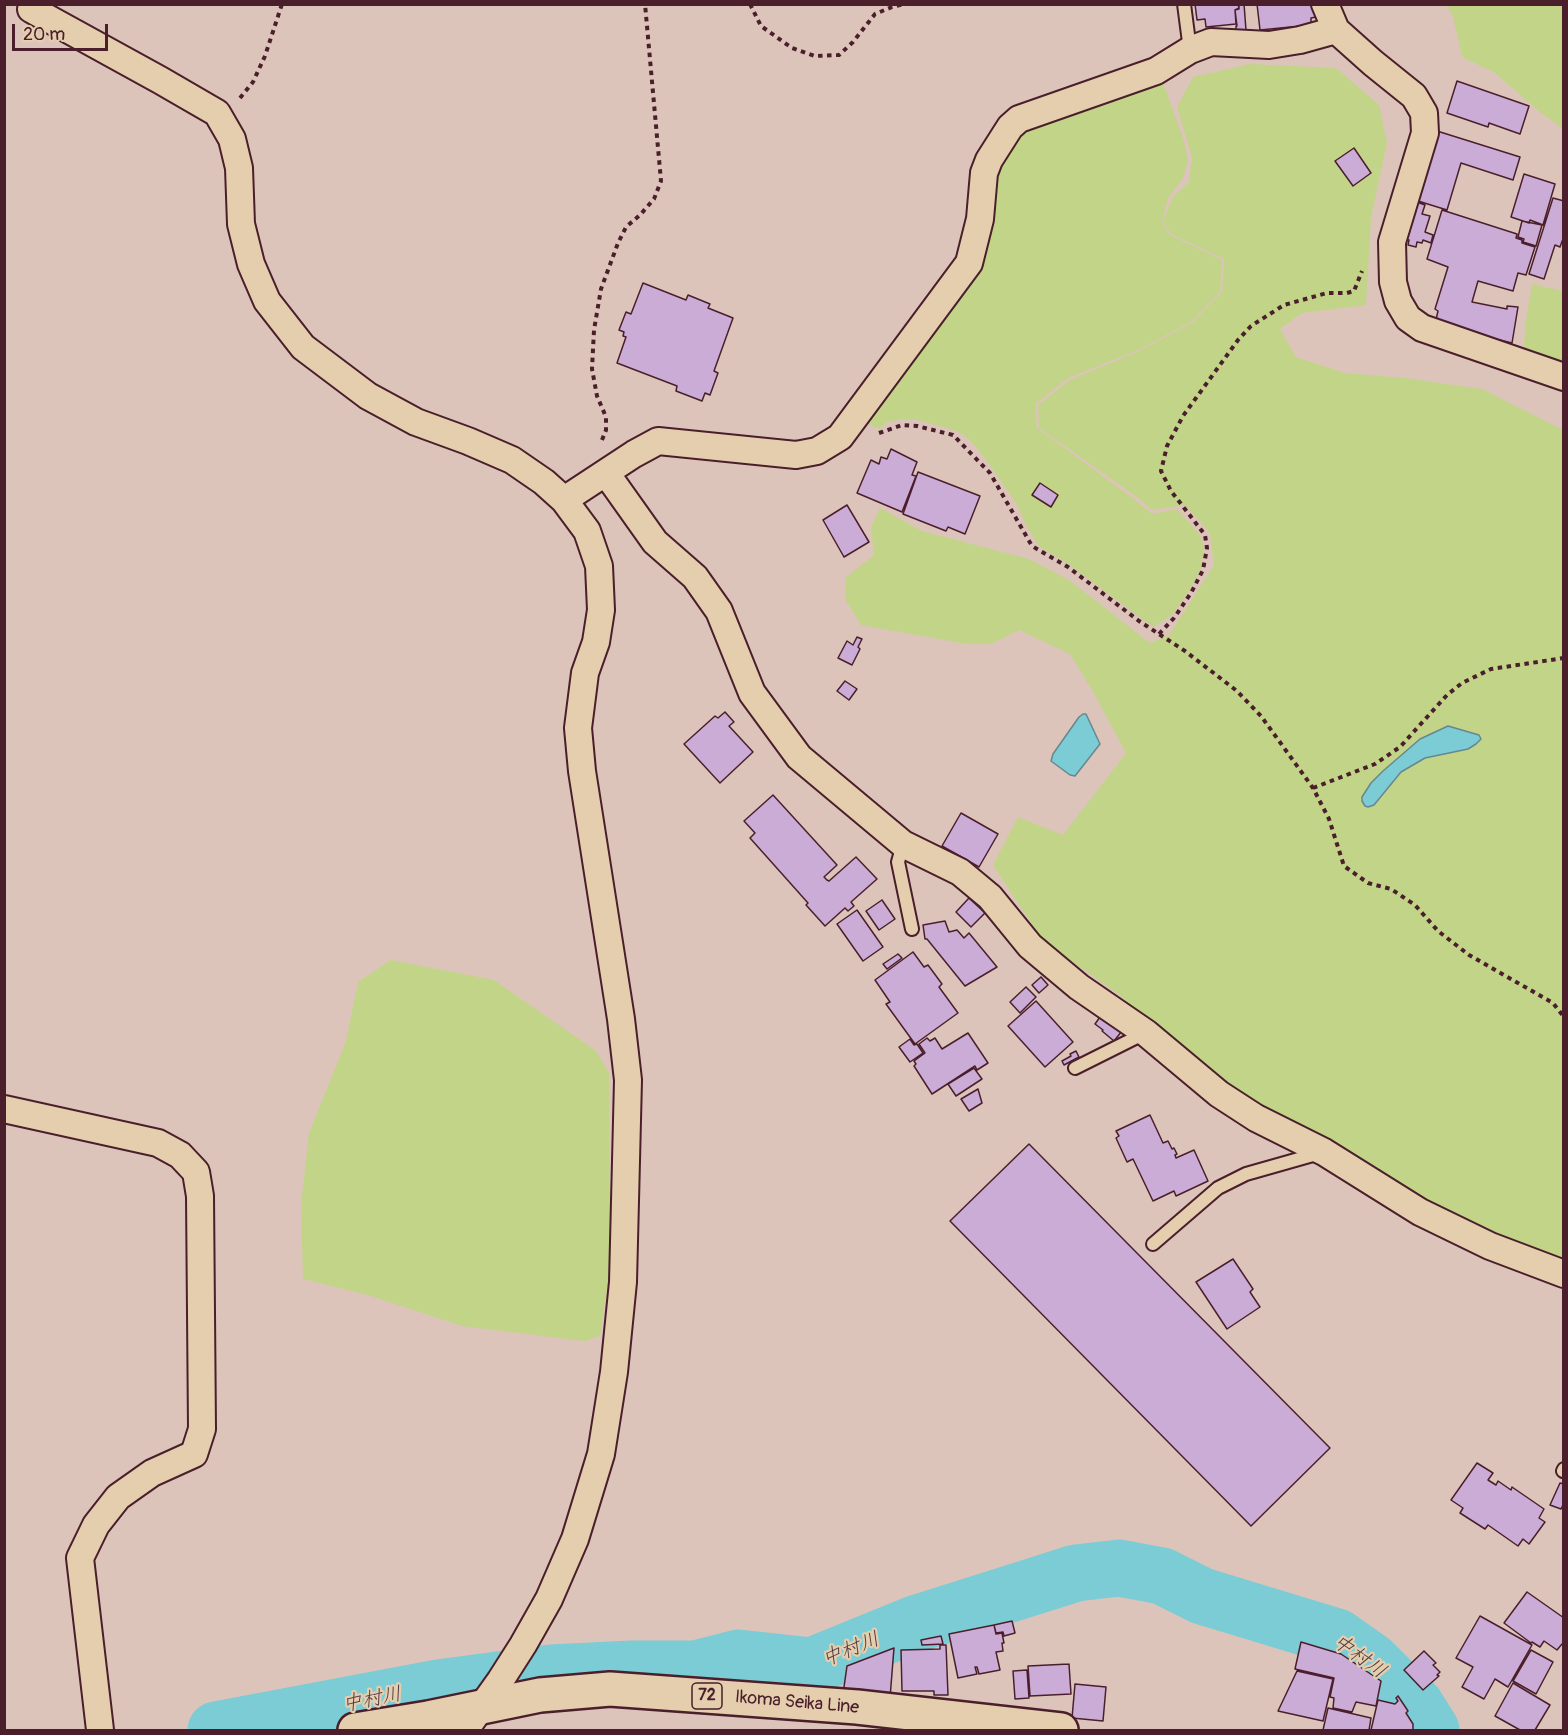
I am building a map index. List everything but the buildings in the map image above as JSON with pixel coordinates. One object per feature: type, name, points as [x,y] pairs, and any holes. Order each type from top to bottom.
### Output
[{"type":"main road","name":"Ikoma Seika Line","points":[[355,1731],[540,1695],[610,1689],[857,1707],[1061,1731]]},
{"type":"street","points":[[1325,4],[1336,30],[1414,96],[1424,113],[1425,133],[1392,242],[1393,282],[1398,301],[1408,318],[1422,328],[1563,377]]},
{"type":"street","points":[[29,6],[217,113],[232,139],[239,168],[241,224],[251,264],[267,301],[303,347],[368,396],[416,422],[512,460],[544,482],[564,500],[587,531],[599,566],[601,610],[596,642],[585,673],[578,728],[582,771],[621,1019],[628,1080],[623,1282],[614,1372],[602,1454],[575,1539],[549,1599],[523,1645],[482,1706]]},
{"type":"street","points":[[564,500],[658,441],[796,456],[817,451],[840,437],[969,262],[981,219],[984,173],[989,160],[1010,127],[1019,119],[1156,71],[1190,50],[1211,42],[1269,45],[1300,40],[1336,30]]},
{"type":"street","points":[[606,473],[655,542],[694,577],[718,611],[752,693],[799,757],[903,844],[960,872],[990,897],[1030,946],[1079,987],[1146,1033],[1219,1094],[1257,1118],[1324,1152],[1420,1212],[1490,1246],[1563,1274]]},
{"type":"street","points":[[4,1109],[158,1143],[180,1155],[196,1172],[200,1196],[202,1429],[194,1454],[152,1473],[118,1497],[96,1525],[80,1558],[100,1731]]},
{"type":"lane","points":[[1184,4],[1190,50]]},
{"type":"lane","points":[[903,844],[898,862],[912,929]]},
{"type":"lane","points":[[1075,1068],[1146,1033]]},
{"type":"lane","points":[[1153,1244],[1218,1188],[1246,1174],[1324,1152]]},
{"type":"path","points":[[217,113],[238,100],[253,82],[265,57],[282,4]]},
{"type":"path","points":[[606,473],[596,457],[606,430],[606,417],[597,396],[592,369],[594,330],[599,299],[626,227],[654,199],[661,181],[645,4]]},
{"type":"path","points":[[750,4],[761,26],[792,48],[815,56],[839,55],[853,42],[875,14],[905,4]]},
{"type":"path","points":[[1159,634],[1174,618],[1191,593],[1203,570],[1207,548],[1205,535],[1170,491],[1161,471],[1167,446],[1183,416],[1238,340],[1251,326],[1284,304],[1327,293],[1354,291],[1379,234],[1394,236]]},
{"type":"path","points":[[840,437],[884,432],[902,425],[917,426],[953,435],[990,473],[1032,546],[1068,567],[1185,651],[1237,691],[1261,716],[1313,788],[1329,819],[1344,866],[1368,883],[1391,889],[1415,905],[1438,931],[1461,949],[1553,1003],[1563,1017]]},
{"type":"path","points":[[1313,788],[1375,764],[1400,747],[1447,694],[1462,683],[1491,669],[1563,658]]},
{"type":"green space","points":[[1446,5],[1563,5],[1563,127],[1541,113],[1495,73],[1462,57],[1453,16]]},
{"type":"green space","points":[[1250,64],[1336,68],[1379,105],[1387,143],[1371,218],[1366,305],[1302,313],[1280,329],[1296,357],[1345,373],[1405,378],[1482,389],[1563,430],[1563,1262],[1479,1233],[1239,1096],[1118,994],[1043,941],[993,865],[1018,817],[1063,835],[1126,753],[1092,690],[1070,654],[1019,630],[991,644],[967,644],[861,625],[846,601],[845,578],[874,555],[871,527],[880,508],[922,531],[1029,559],[1069,580],[1150,643],[1169,635],[1214,565],[1210,533],[1185,505],[1152,510],[1039,428],[1038,405],[1070,380],[1139,351],[1192,323],[1222,292],[1224,259],[1171,234],[1163,222],[1172,198],[1189,182],[1192,157],[1177,107],[1193,77]]},
{"type":"green space","points":[[1162,80],[1184,141],[1188,161],[1183,178],[1168,198],[1162,223],[1170,235],[1222,260],[1220,292],[1191,322],[1138,350],[1068,378],[1035,404],[1037,428],[1152,514],[1177,509],[1200,535],[1204,547],[1201,569],[1172,615],[1153,627],[1068,564],[1040,547],[1028,529],[1016,503],[970,440],[957,431],[918,420],[904,419],[887,422],[880,429],[866,423],[987,254],[1001,162],[1010,145],[1025,130]]},
{"type":"green space","points":[[1532,284],[1563,291],[1563,366],[1524,350],[1525,326]]},
{"type":"green space","points":[[391,960],[494,980],[596,1051],[609,1073],[609,1189],[613,1190],[610,1269],[600,1336],[584,1341],[462,1326],[368,1295],[303,1279],[301,1204],[309,1133],[346,1041],[358,982]]},
{"type":"water","points":[[1083,714],[1086,714],[1100,744],[1075,776],[1070,775],[1051,761],[1053,754]]},
{"type":"water","points":[[1448,726],[1479,735],[1481,739],[1468,749],[1425,758],[1401,772],[1374,805],[1365,806],[1362,797],[1383,771],[1420,739]]},
{"type":"waterway","name":"中村川","points":[[216,1730],[438,1688],[551,1673],[695,1669],[738,1658],[812,1666],[915,1624],[1076,1573],[1119,1568],[1162,1576],[1202,1596],[1337,1637],[1371,1661],[1416,1706],[1431,1730]]}]
